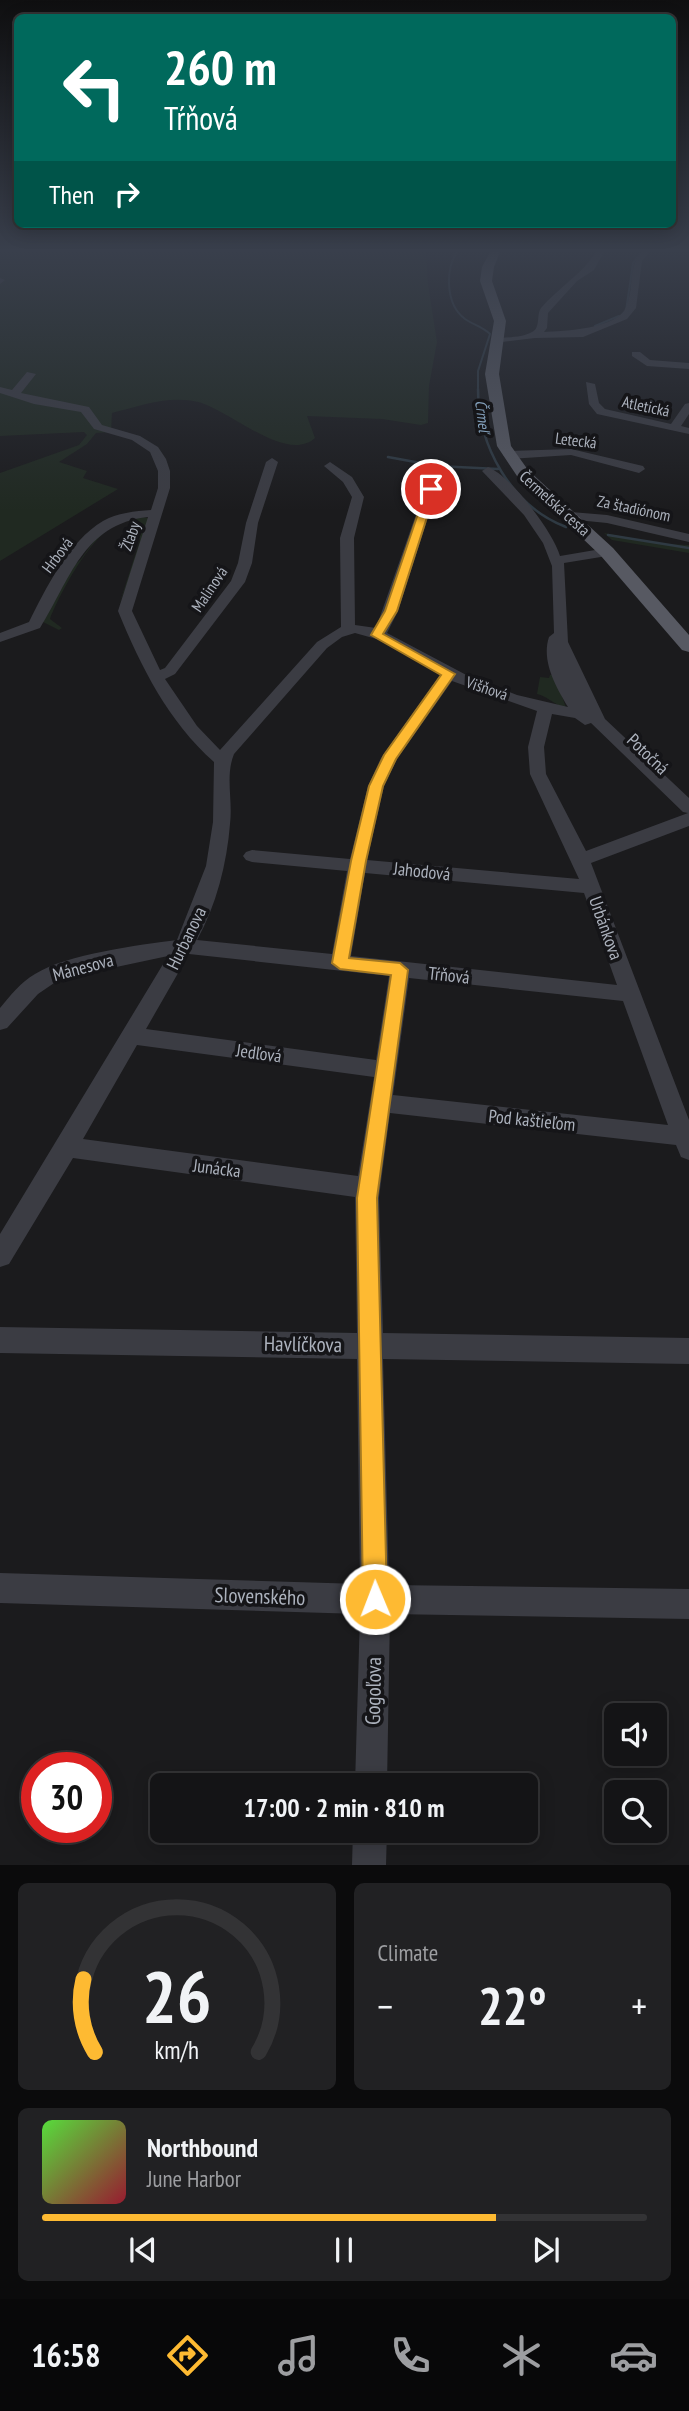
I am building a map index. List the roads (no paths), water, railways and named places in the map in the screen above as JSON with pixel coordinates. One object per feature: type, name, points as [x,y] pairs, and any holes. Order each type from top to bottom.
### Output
[{"type":"main road","name":"Čermeľská cesta","points":[[498,337],[492,365],[494,392],[500,431],[509,454],[529,480],[607,552],[689,646]]},
{"type":"street","points":[[498,341],[523,337]]},
{"type":"street","points":[[636,354],[641,361],[651,364],[689,366]]},
{"type":"street","points":[[14,395],[31,374]]},
{"type":"street","name":"Atletická","points":[[590,384],[594,404],[601,412],[689,431]]},
{"type":"street","name":"Žľaby","points":[[0,390],[85,409],[98,427],[134,436],[153,446],[160,459],[165,484],[124,608],[157,677],[181,715],[210,751],[223,761]]},
{"type":"street","name":"Atletická","points":[[675,427],[689,406]]},
{"type":"street","name":"Letecká","points":[[509,454],[571,452],[639,469]]},
{"type":"street","name":"Malinová","points":[[157,677],[170,671],[239,582],[252,523],[272,462]]},
{"type":"street","points":[[223,761],[233,743],[322,645],[332,635],[348,629],[347,538],[358,497],[348,480],[330,467]]},
{"type":"street","points":[[488,471],[532,516],[549,541],[559,566],[559,634],[552,647],[554,661],[587,714]]},
{"type":"street","points":[[377,635],[391,611],[431,489]]},
{"type":"street","name":"Hrbová","points":[[0,638],[35,625],[58,581],[105,525],[126,517],[157,513]]},
{"type":"street","name":"Za štadiónom","points":[[570,516],[607,519],[689,538]]},
{"type":"street","points":[[555,561],[607,552]]},
{"type":"street","name":"Višňová","points":[[348,629],[377,635],[449,674],[546,708],[587,714]]},
{"type":"street","points":[[340,963],[357,865],[381,774],[449,674]]},
{"type":"street","name":"Urbánkova","points":[[546,708],[536,747],[538,774],[581,860],[687,1143]]},
{"type":"street","name":"Potočná","points":[[587,714],[689,817]]},
{"type":"street","name":"Hurbanova","points":[[0,1256],[184,946],[215,866],[222,822],[223,761]]},
{"type":"street","points":[[581,860],[689,817]]},
{"type":"street","name":"Jahodová","points":[[252,856],[591,887]]},
{"type":"street","name":"Tŕňová","points":[[184,946],[631,994]]},
{"type":"street","name":"Mánesova","points":[[0,1022],[33,986],[51,975],[144,952],[184,946]]},
{"type":"street","name":"Gogoľova","points":[[371,1773],[375,1599],[368,1188],[400,970]]},
{"type":"street","name":"Jedľová","points":[[132,1036],[385,1070]]},
{"type":"street","name":"Pod kaštieľom","points":[[381,1103],[687,1143]]},
{"type":"street","name":"Junácka","points":[[67,1147],[368,1188]]},
{"type":"street","name":"Havlíčkova","points":[[0,1340],[689,1351]]},
{"type":"street","name":"Slovenského","points":[[0,1588],[375,1599],[689,1604]]},
{"type":"street","points":[[369,1865],[370,1843]]},
{"type":"waterway","name":"Črmeľ","points":[[478,389],[478,371],[489,337]]},
{"type":"waterway","name":"Črmeľ","points":[[478,389],[484,432],[501,472],[529,505],[566,527]]},
{"type":"waterway","points":[[388,457],[437,466],[498,469]]},
{"type":"waterway","name":"Črmeľ","points":[[608,535],[689,548]]}]
